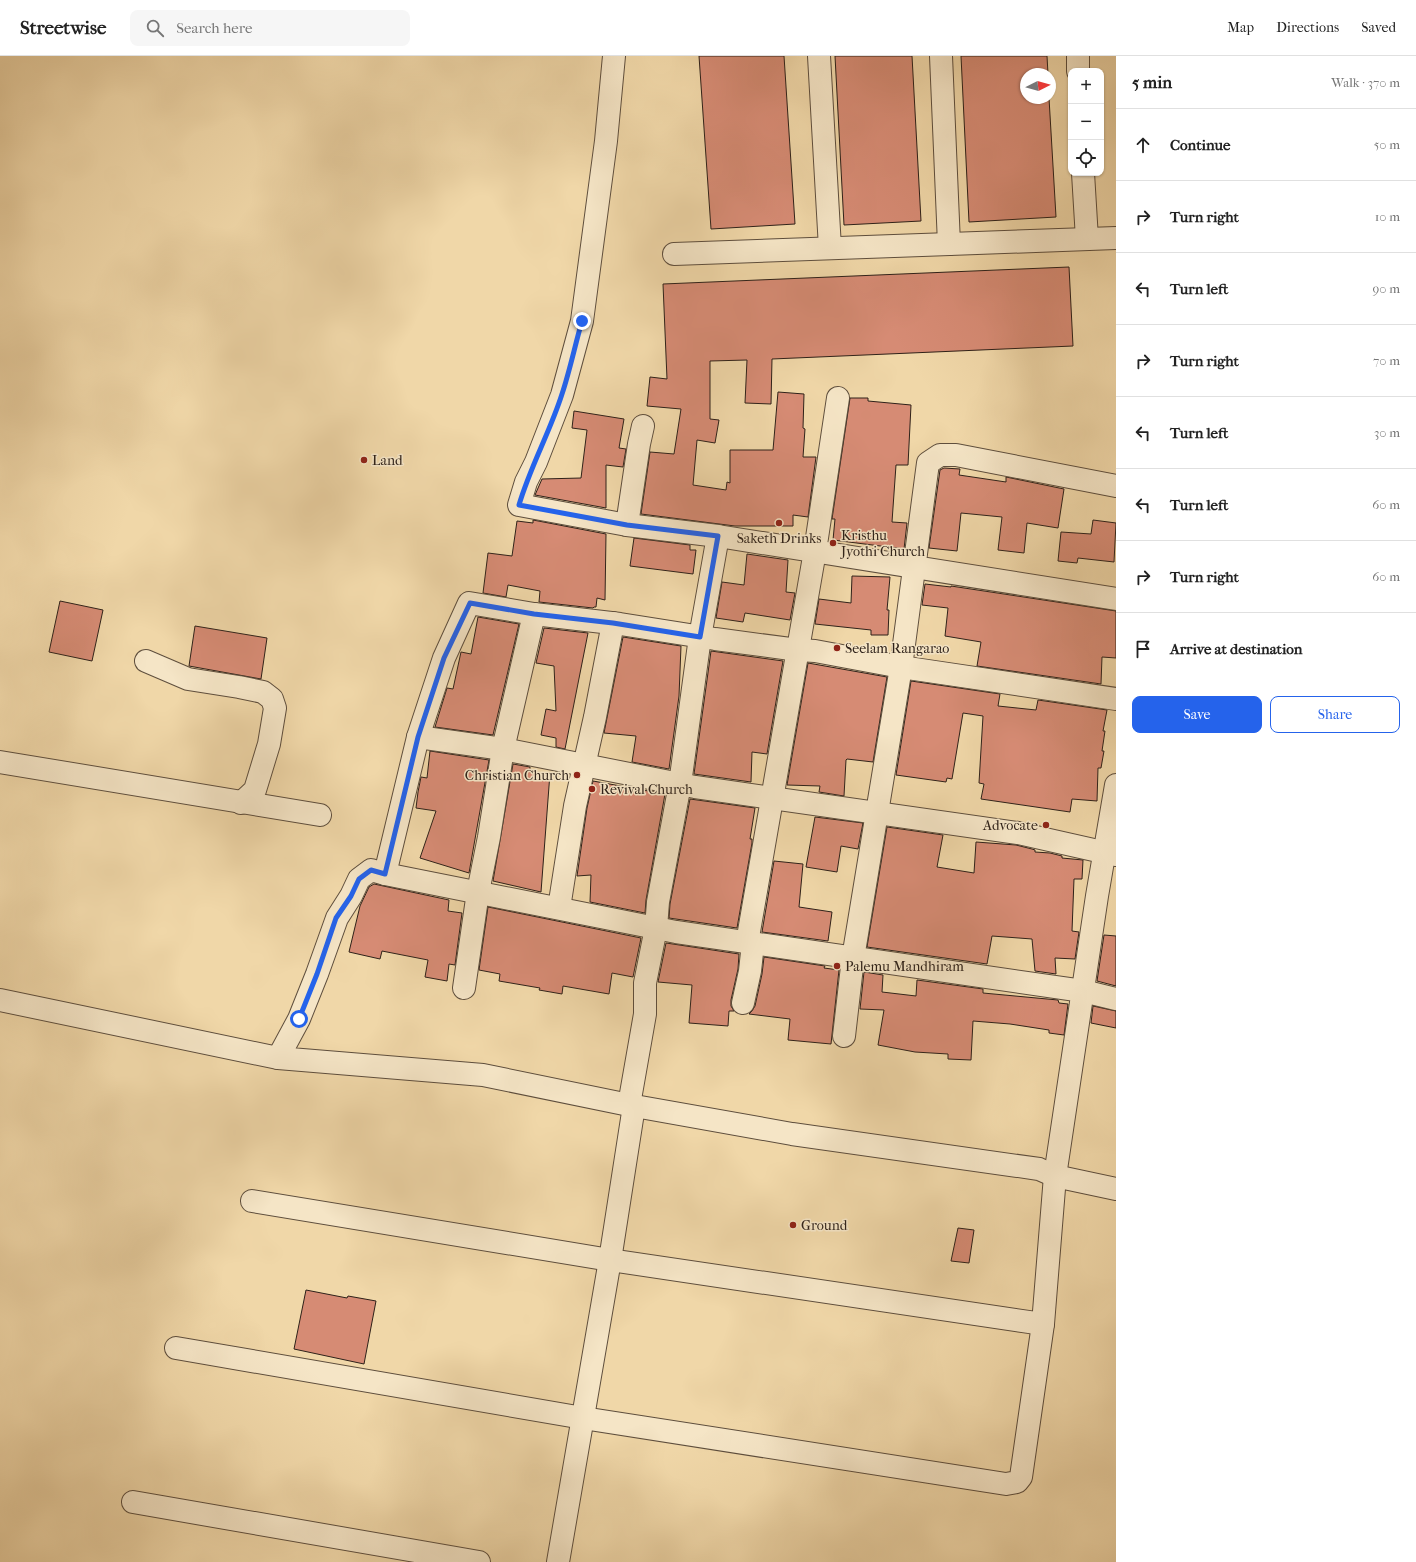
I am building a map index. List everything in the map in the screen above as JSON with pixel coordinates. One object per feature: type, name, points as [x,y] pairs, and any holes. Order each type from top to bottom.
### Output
[{"type":"street","points":[[614,56],[606,141],[582,321],[562,395],[536,462],[526,482],[519,505],[627,525],[718,536],[1116,599]]},
{"type":"street","points":[[819,56],[830,248]]},
{"type":"street","points":[[941,56],[949,244]]},
{"type":"street","points":[[1078,56],[1078,68]]},
{"type":"street","points":[[1083,176],[1087,239]]},
{"type":"street","points":[[674,254],[1116,238]]},
{"type":"street","points":[[743,1004],[750,972],[750,943],[801,628],[815,551],[838,398]]},
{"type":"street","points":[[627,525],[643,426]]},
{"type":"street","points":[[844,1036],[853,958],[901,667],[928,463],[940,455],[956,455],[1116,486]]},
{"type":"street","points":[[558,1562],[610,1260],[645,1014],[645,983],[656,928],[658,902],[680,784],[700,637],[718,536]]},
{"type":"street","points":[[385,874],[418,737],[444,658],[470,603],[534,614],[613,623],[700,637],[815,651],[901,667],[1116,699]]},
{"type":"street","points":[[464,988],[478,892],[489,837],[503,749],[534,614]]},
{"type":"street","points":[[559,908],[575,806],[595,717],[613,623]]},
{"type":"street","points":[[146,661],[188,679],[263,692],[272,699],[275,708],[269,744],[255,790],[241,803]]},
{"type":"street","points":[[418,737],[503,749],[680,784],[1018,833],[1110,854]]},
{"type":"street","points":[[0,762],[320,815]]},
{"type":"street","points":[[176,1348],[583,1418],[1012,1484],[1017,1482],[1020,1477],[1043,1324],[1055,1176],[1083,991],[1110,854],[1116,785]]},
{"type":"street","points":[[278,1058],[299,1019],[317,974],[336,918],[351,896],[359,879],[371,870],[656,928],[1083,991],[1116,999]]},
{"type":"street","points":[[0,1000],[278,1058],[483,1076],[792,1134],[1040,1169],[1055,1176],[1116,1189]]},
{"type":"street","points":[[252,1201],[610,1260],[1043,1324]]},
{"type":"street","points":[[133,1502],[479,1562]]},
{"type":"building","points":[[699,56],[784,56],[795,224],[711,229]]},
{"type":"building","points":[[835,56],[912,56],[921,221],[844,225]]},
{"type":"building","points":[[961,56],[1047,56],[1048,68],[1020,68],[1020,104],[1049,104],[1056,217],[969,222]]},
{"type":"building","points":[[1069,267],[1073,346],[772,359],[771,404],[745,403],[747,360],[710,361],[710,419],[719,420],[715,443],[697,440],[693,485],[726,490],[727,482],[730,483],[730,450],[773,450],[778,392],[804,394],[803,428],[805,429],[803,457],[816,457],[808,517],[793,515],[793,526],[735,526],[641,514],[650,452],[674,454],[681,409],[647,406],[650,377],[667,379],[663,284]]},
{"type":"building","points":[[850,398],[868,398],[868,401],[911,405],[908,465],[896,465],[892,522],[907,523],[904,549],[833,540],[835,519],[832,519]]},
{"type":"building","points":[[574,411],[624,419],[619,448],[626,449],[623,467],[606,465],[606,508],[535,495],[542,479],[581,478],[587,430],[572,428]]},
{"type":"building","points":[[944,468],[960,469],[959,475],[1006,482],[1006,477],[1064,489],[1058,528],[1027,523],[1024,553],[998,550],[1002,517],[961,513],[957,551],[929,548],[940,470]]},
{"type":"building","points":[[533,520],[606,534],[605,600],[597,598],[596,607],[593,608],[539,602],[540,591],[508,585],[506,597],[483,593],[488,553],[512,556],[517,521],[533,523]]},
{"type":"building","points":[[1093,520],[1116,523],[1114,562],[1078,558],[1077,563],[1058,561],[1061,532],[1091,534]]},
{"type":"building","points":[[634,538],[690,545],[690,550],[696,550],[693,574],[630,566]]},
{"type":"building","points":[[747,554],[788,560],[786,592],[795,593],[790,620],[745,613],[743,622],[716,618],[722,582],[744,585]]},
{"type":"building","points":[[852,576],[890,577],[887,610],[889,610],[888,635],[871,635],[871,630],[815,624],[819,599],[851,603]]},
{"type":"building","points":[[925,584],[951,586],[1116,611],[1116,658],[1102,657],[1101,684],[977,666],[981,642],[945,636],[948,608],[922,605]]},
{"type":"building","points":[[60,601],[103,610],[92,661],[49,652]]},
{"type":"building","points":[[478,617],[519,624],[493,735],[435,727],[447,688],[453,689],[461,652],[471,654]]},
{"type":"building","points":[[195,626],[267,638],[261,679],[189,666]]},
{"type":"building","points":[[544,628],[588,633],[565,749],[556,747],[556,738],[541,735],[546,709],[556,711],[554,666],[536,663]]},
{"type":"building","points":[[623,637],[681,646],[679,696],[669,769],[632,762],[636,736],[604,733]]},
{"type":"building","points":[[711,651],[783,661],[767,754],[752,752],[751,782],[694,774]]},
{"type":"building","points":[[808,663],[887,677],[873,762],[846,760],[844,796],[819,792],[820,786],[787,785]]},
{"type":"building","points":[[911,681],[1000,694],[998,706],[1036,710],[1038,700],[1107,710],[1103,731],[1105,731],[1102,751],[1104,751],[1101,768],[1098,768],[1097,801],[1072,799],[1070,812],[981,799],[984,784],[979,783],[983,716],[963,713],[952,779],[947,778],[946,782],[896,775]]},
{"type":"building","points":[[430,751],[489,760],[469,873],[420,858],[436,811],[416,808],[421,777],[427,778]]},
{"type":"building","points":[[513,764],[530,767],[530,772],[550,773],[541,892],[493,881]]},
{"type":"building","points":[[593,781],[665,794],[645,913],[590,902],[591,875],[577,876],[587,808]]},
{"type":"building","points":[[690,799],[755,808],[750,839],[752,839],[752,843],[737,928],[669,918],[670,904]]},
{"type":"building","points":[[815,817],[863,823],[858,849],[841,846],[837,872],[806,867]]},
{"type":"building","points":[[887,827],[943,835],[937,867],[974,873],[976,842],[1016,845],[1035,850],[1035,852],[1050,853],[1062,856],[1062,858],[1083,860],[1082,879],[1074,879],[1072,931],[1079,932],[1075,959],[1055,958],[1056,974],[1035,971],[1032,939],[992,936],[987,964],[867,947]]},
{"type":"building","points":[[774,861],[803,864],[799,907],[832,912],[828,941],[762,932]]},
{"type":"building","points":[[374,884],[449,900],[448,911],[462,913],[455,965],[449,964],[447,981],[425,977],[428,960],[382,951],[380,959],[349,952],[360,906],[369,887]]},
{"type":"building","points":[[488,907],[641,938],[633,977],[612,973],[609,994],[563,986],[562,994],[539,990],[540,988],[499,981],[500,974],[479,970]]},
{"type":"building","points":[[1104,935],[1116,936],[1116,986],[1097,981]]},
{"type":"building","points":[[666,943],[739,954],[738,969],[731,1000],[731,1006],[734,1011],[729,1011],[728,1026],[689,1023],[692,985],[658,982]]},
{"type":"building","points":[[764,957],[825,966],[824,968],[839,970],[831,1044],[788,1040],[790,1019],[749,1014],[755,1006]]},
{"type":"building","points":[[864,972],[883,975],[882,992],[916,996],[917,980],[983,989],[983,993],[1058,1000],[1059,1003],[1068,1004],[1064,1035],[1049,1033],[1049,1030],[1010,1024],[973,1021],[971,1060],[948,1059],[948,1054],[915,1052],[878,1045],[884,1010],[860,1009]]},
{"type":"building","points":[[1093,1006],[1116,1011],[1116,1028],[1091,1023]]},
{"type":"building","points":[[958,1228],[974,1230],[969,1263],[951,1261]]},
{"type":"building","points":[[306,1290],[347,1298],[348,1296],[376,1301],[364,1364],[294,1349]]},
{"type":"place","name":"Land","points":[[364,460]]},
{"type":"place","name":"Saketh Drinks","points":[[779,523]]},
{"type":"place","name":"Kristhu Jyothi Church","points":[[833,543]]},
{"type":"place","name":"Seelam Rangarao","points":[[837,648]]},
{"type":"place","name":"Christian Church","points":[[577,775]]},
{"type":"place","name":"Revival Church","points":[[592,789]]},
{"type":"place","name":"Advocate","points":[[1046,825]]},
{"type":"place","name":"Palemu Mandhiram","points":[[837,966]]},
{"type":"place","name":"Ground","points":[[793,1225]]},
{"type":"route","points":[[299,1019],[317,974],[336,918],[351,896],[359,879],[371,870],[385,874],[418,737],[444,658],[470,603],[534,614],[613,623],[700,637],[718,536],[627,525],[519,505],[526,482],[536,462],[562,395],[582,321]]}]
